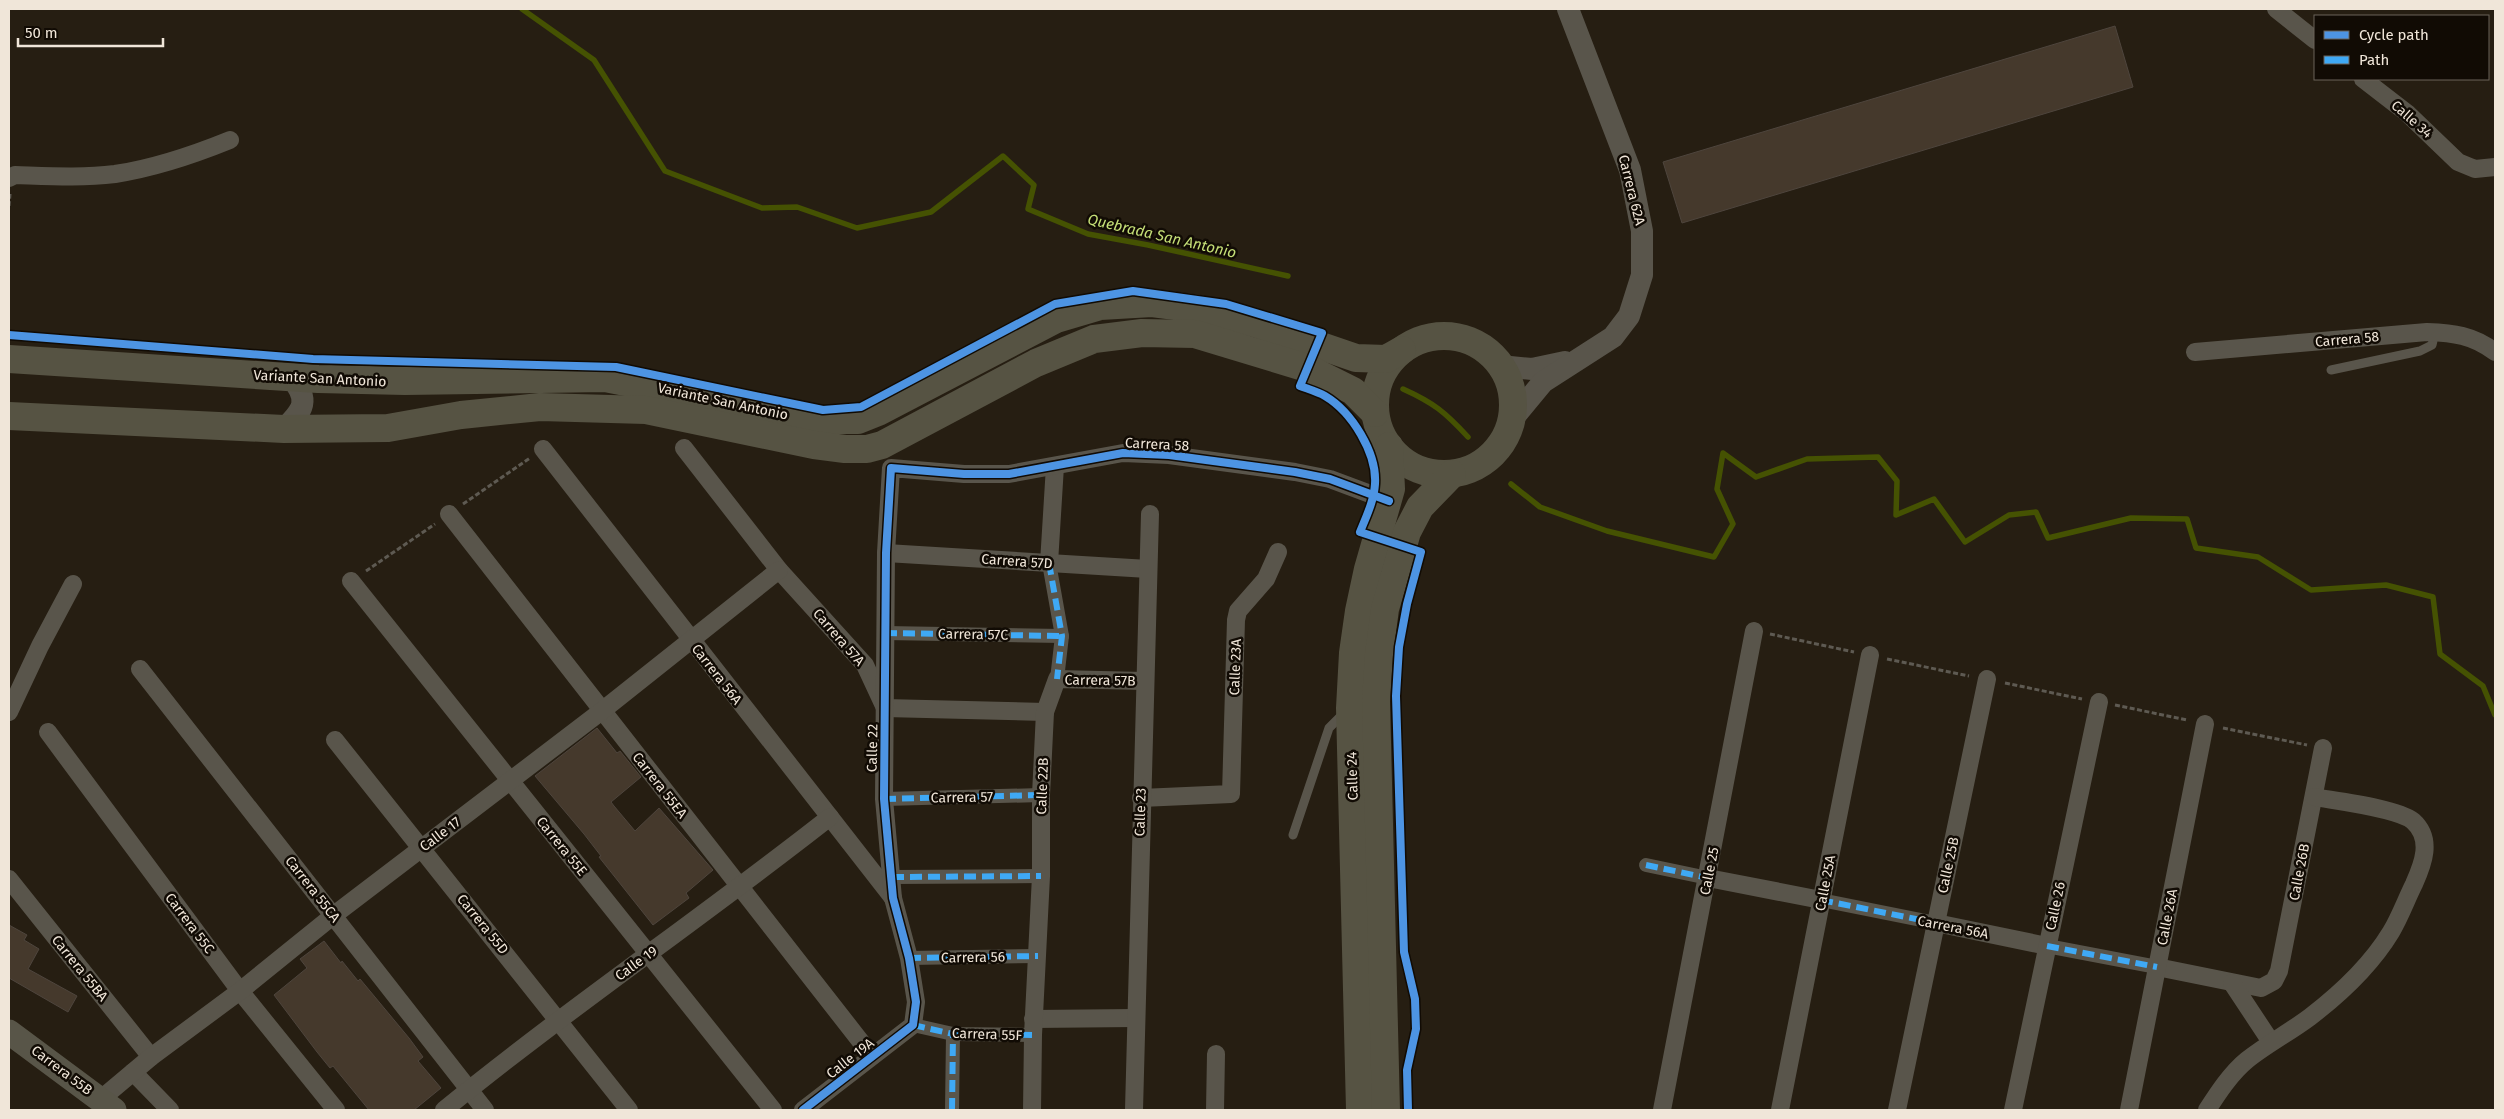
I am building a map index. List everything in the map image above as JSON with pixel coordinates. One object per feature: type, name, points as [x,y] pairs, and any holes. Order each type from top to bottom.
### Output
[{"type":"main road","name":"Variante San Antonio","points":[[9,359],[291,377],[405,381],[605,378],[764,411],[820,420],[858,420],[885,408],[1056,319],[1100,306],[1152,303],[1199,310],[1257,324],[1356,358],[1386,359],[1402,350],[1426,338],[1454,337],[1480,347],[1500,366],[1512,393],[1513,408],[1505,438],[1489,457],[1468,470],[1452,474],[1434,474],[1417,469],[1402,459],[1389,446],[1378,425],[1376,395],[1380,378],[1389,363],[1402,350]]},
{"type":"main road","name":"Variante San Antonio","points":[[9,416],[284,429],[388,428],[461,415],[540,407],[636,410],[814,445],[845,450],[867,449],[890,440],[1036,363],[1094,339],[1142,333],[1195,334],[1307,368],[1353,391],[1376,413]]},
{"type":"main road","name":"Calle 24","points":[[1360,1110],[1350,708],[1353,653],[1359,611],[1368,569],[1389,501],[1392,469],[1389,446]]},
{"type":"main road","name":"Calle 24","points":[[1386,1110],[1376,701],[1379,654],[1385,609],[1407,532],[1420,507],[1452,474]]},
{"type":"main road","name":"Carrera 55B","points":[[9,1032],[107,1105]]},
{"type":"street","name":"Carrera 62A","points":[[1510,422],[1543,382],[1613,337],[1629,316],[1642,275],[1642,231],[1630,170],[1568,9]]},
{"type":"street","points":[[2276,9],[2314,39]]},
{"type":"street","name":"Calle 34","points":[[2364,80],[2407,114],[2458,162],[2476,169],[2495,167]]},
{"type":"street","points":[[9,178],[15,175],[56,177],[114,174],[154,166],[193,155],[230,140]]},
{"type":"street","name":"Carrera 58","points":[[2195,352],[2435,332],[2456,332],[2486,345],[2495,352]]},
{"type":"street","name":"Carrera 62A","points":[[1500,366],[1532,369],[1582,357]]},
{"type":"street","points":[[284,429],[301,412],[303,401],[302,390],[291,377]]},
{"type":"street","name":"Carrera 57A","points":[[684,448],[779,570],[865,665],[886,708]]},
{"type":"street","name":"Carrera 56A","points":[[542,449],[893,898]]},
{"type":"street","name":"Carrera 58","points":[[891,468],[964,474],[1009,474],[1123,454],[1169,455],[1295,472],[1330,479],[1389,501]]},
{"type":"street","name":"Calle 22B","points":[[1032,1110],[1033,1027],[1038,956],[1041,876],[1041,795],[1045,712],[1057,679],[1062,636],[1049,563],[1055,466]]},
{"type":"street","name":"Calle 22","points":[[891,468],[884,632],[886,708],[884,799],[893,898],[909,958],[916,1002],[913,1025]]},
{"type":"street","name":"Carrera 55EA","points":[[449,514],[872,1056]]},
{"type":"street","name":"Calle 23","points":[[1134,1110],[1144,681],[1150,514]]},
{"type":"street","name":"Calle 23A","points":[[1141,798],[1231,794],[1236,620],[1238,611],[1266,580],[1278,552]]},
{"type":"street","name":"Carrera 57D","points":[[886,553],[1148,568]]},
{"type":"street","name":"Calle 17","points":[[107,1105],[133,1072],[151,1057],[240,991],[334,916],[603,710],[779,570]]},
{"type":"street","name":"Carrera 55E","points":[[351,582],[773,1110]]},
{"type":"street","points":[[9,712],[40,646],[73,584]]},
{"type":"street","name":"Calle 25","points":[[1662,1110],[1754,631]]},
{"type":"street","name":"Carrera 57C","points":[[884,632],[1062,636]]},
{"type":"street","name":"Calle 25A","points":[[1780,1110],[1870,655]]},
{"type":"street","name":"Carrera 55CA","points":[[140,669],[334,916],[468,1091],[485,1110]]},
{"type":"street","name":"Carrera 57B","points":[[1057,679],[1144,681]]},
{"type":"street","name":"Calle 25B","points":[[1898,1110],[1987,679]]},
{"type":"street","name":"Calle 26","points":[[2013,1110],[2099,702]]},
{"type":"street","points":[[886,708],[1045,712]]},
{"type":"street","name":"Calle 26A","points":[[2129,1110],[2205,724]]},
{"type":"street","name":"Carrera 55C","points":[[48,732],[240,991],[336,1110]]},
{"type":"street","name":"Carrera 55D","points":[[335,740],[629,1110]]},
{"type":"street","name":"Calle 26B","points":[[2261,988],[2274,980],[2279,971],[2324,748]]},
{"type":"street","name":"Carrera 57","points":[[884,799],[1041,795]]},
{"type":"street","points":[[2206,1110],[2247,1060],[2310,1017],[2332,999],[2372,957],[2391,932],[2420,871],[2426,848],[2419,828],[2405,817],[2314,797]]},
{"type":"street","name":"Calle 19","points":[[444,1110],[559,1020],[648,953],[740,888],[830,817]]},
{"type":"street","name":"Carrera 56A","points":[[1646,865],[2261,988]]},
{"type":"street","points":[[892,877],[1041,876]]},
{"type":"street","name":"Carrera 55BA","points":[[9,878],[151,1057]]},
{"type":"street","name":"Carrera 56","points":[[909,958],[1038,956]]},
{"type":"street","points":[[2232,983],[2271,1042]]},
{"type":"street","name":"Carrera 55F","points":[[913,1025],[953,1034],[1135,1018]]},
{"type":"street","name":"Calle 19A","points":[[803,1110],[913,1025]]},
{"type":"street","points":[[952,1110],[953,1034]]},
{"type":"street","points":[[1215,1110],[1216,1054]]},
{"type":"street","points":[[133,1072],[170,1110]]},
{"type":"lane","points":[[2331,370],[2420,351],[2432,345],[2435,332]]},
{"type":"lane","points":[[1293,835],[1329,728],[1350,708]]},
{"type":"path","points":[[1754,631],[2324,748]]},
{"type":"building","points":[[2115,26],[2133,87],[1682,223],[1663,162]]},
{"type":"building","points":[[597,728],[617,753],[620,751],[641,777],[611,802],[614,806],[635,831],[659,808],[713,870],[686,893],[689,898],[653,925],[599,857],[601,856],[584,834],[535,776]]},
{"type":"building","points":[[9,925],[27,935],[24,940],[39,949],[28,969],[77,996],[68,1012],[9,978]]},
{"type":"building","points":[[324,941],[358,981],[360,979],[409,1038],[423,1057],[418,1061],[441,1088],[414,1110],[369,1110],[333,1066],[330,1068],[274,995],[307,968],[300,959]]},
{"type":"waterway","name":"Quebrada San Antonio","points":[[522,9],[594,60],[665,171],[762,208],[797,207],[857,228],[931,212],[1003,156],[1034,185],[1028,209],[1088,234],[1148,245],[1288,276]]},
{"type":"waterway","name":"Quebrada San Antonio","points":[[1403,389],[1438,409],[1468,437]]},
{"type":"waterway","name":"Quebrada San Antonio","points":[[1511,484],[1540,507],[1607,531],[1714,557],[1733,524],[1717,489],[1723,453],[1756,477],[1807,459],[1878,457],[1897,481],[1896,515],[1934,499],[1965,542],[2009,515],[2036,512],[2048,538],[2131,518],[2187,519],[2196,548],[2258,557],[2311,590],[2386,585],[2433,597],[2440,654],[2483,686],[2495,715]]},
{"type":"marked path","points":[[1049,563],[1062,636],[1057,679]]},
{"type":"marked path","points":[[885,633],[1062,636]]},
{"type":"marked path","points":[[884,799],[1041,795]]},
{"type":"marked path","points":[[1646,865],[1708,878]]},
{"type":"marked path","points":[[892,877],[1041,876]]},
{"type":"marked path","points":[[1821,900],[1936,923]]},
{"type":"marked path","points":[[2047,946],[2157,967]]},
{"type":"marked path","points":[[909,958],[1038,956]]},
{"type":"marked path","points":[[913,1025],[953,1034],[1033,1035]]},
{"type":"marked path","points":[[952,1110],[953,1034]]},
{"type":"cycle path","points":[[9,335],[313,359],[616,367],[823,410],[861,407],[1055,304],[1133,291],[1226,304],[1322,333],[1300,386],[1322,395],[1335,403],[1344,412],[1361,434],[1372,459],[1375,484],[1371,503],[1360,532],[1421,552],[1407,604],[1399,647],[1396,696],[1404,952],[1415,999],[1416,1029],[1407,1070],[1408,1110]]},
{"type":"cycle path","points":[[803,1110],[913,1025],[916,1002],[909,958],[893,898],[884,799],[886,553],[891,468],[964,474],[1009,474],[1123,453],[1169,455],[1295,472],[1330,479],[1389,501]]}]
